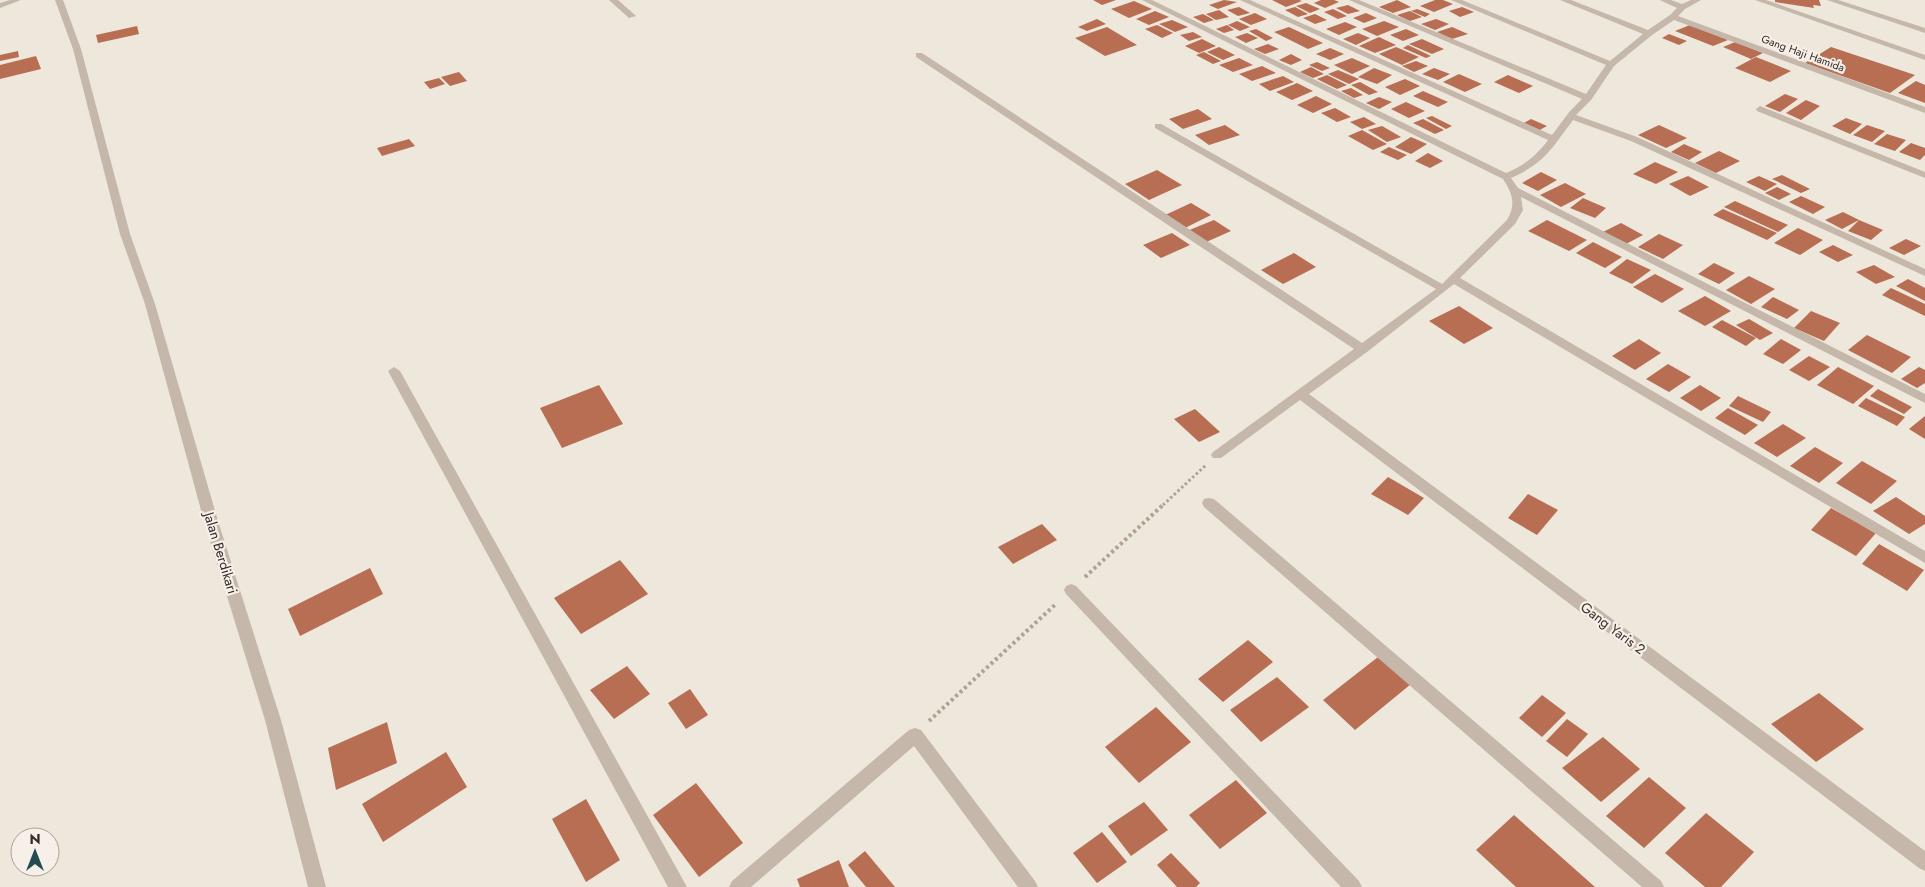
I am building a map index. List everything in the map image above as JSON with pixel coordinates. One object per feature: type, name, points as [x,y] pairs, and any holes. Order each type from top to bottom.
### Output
[{"type":"street","points":[[0,6],[17,0]]},
{"type":"street","name":"Jalan Berdikari","points":[[59,0],[77,49],[125,234],[150,304],[211,521],[273,720],[317,887]]},
{"type":"street","points":[[613,0],[632,16]]},
{"type":"street","points":[[1149,0],[1506,177],[1515,190],[1518,210],[1511,222],[1443,289],[1217,455]]},
{"type":"street","points":[[1244,0],[1554,139]]},
{"type":"street","points":[[1353,0],[1588,98]]},
{"type":"street","points":[[1455,0],[1611,64]]},
{"type":"street","points":[[1564,0],[1649,33]]},
{"type":"street","points":[[1664,0],[1682,7]]},
{"type":"street","points":[[1506,177],[1528,167],[1540,157],[1571,116],[1588,98],[1611,64],[1649,33],[1672,18],[1682,7],[1697,0]]},
{"type":"street","points":[[1759,0],[1925,58]]},
{"type":"street","points":[[1831,0],[1925,31]]},
{"type":"street","name":"Gang Haji Hamida","points":[[1672,18],[1925,110]]},
{"type":"street","points":[[920,55],[1363,349]]},
{"type":"street","points":[[1760,110],[1925,174]]},
{"type":"street","points":[[1571,116],[1634,139],[1925,273]]},
{"type":"street","points":[[1158,126],[1443,289]]},
{"type":"street","points":[[1515,190],[1925,399]]},
{"type":"street","points":[[1453,280],[1925,558]]},
{"type":"street","points":[[394,371],[678,887]]},
{"type":"street","name":"Gang Yaris 2","points":[[1301,394],[1925,862]]},
{"type":"street","points":[[1209,503],[1655,887]]},
{"type":"street","points":[[1071,590],[1353,887]]},
{"type":"street","points":[[738,887],[915,735],[1029,887]]},
{"type":"building","points":[[1093,0],[1116,0],[1102,5]]},
{"type":"building","points":[[1224,0],[1237,2],[1218,9],[1209,5]]},
{"type":"building","points":[[1272,0],[1299,0],[1302,1],[1286,7]]},
{"type":"building","points":[[1321,0],[1339,2],[1325,8],[1314,3]]},
{"type":"building","points":[[1397,0],[1411,7],[1393,13],[1379,7]]},
{"type":"building","points":[[1435,0],[1443,0],[1453,4],[1434,12],[1420,6]]},
{"type":"building","points":[[1775,0],[1819,0],[1821,6],[1813,5],[1814,8],[1775,2]]},
{"type":"building","points":[[1134,1],[1152,9],[1129,18],[1111,9]]},
{"type":"building","points":[[1306,3],[1320,9],[1310,13],[1296,6]]},
{"type":"building","points":[[1348,5],[1360,11],[1348,14],[1336,8]]},
{"type":"building","points":[[1239,7],[1250,13],[1238,16],[1227,10]]},
{"type":"building","points":[[1295,7],[1308,14],[1298,17],[1285,10]]},
{"type":"building","points":[[1462,7],[1474,12],[1460,17],[1449,11]]},
{"type":"building","points":[[1333,9],[1347,16],[1338,19],[1324,12]]},
{"type":"building","points":[[1417,9],[1430,14],[1425,17],[1411,11]]},
{"type":"building","points":[[1219,10],[1229,17],[1216,20],[1206,14]]},
{"type":"building","points":[[1155,11],[1169,17],[1149,25],[1136,19]]},
{"type":"building","points":[[1410,11],[1422,17],[1410,21],[1397,15]]},
{"type":"building","points":[[1255,13],[1267,19],[1251,25],[1239,19]]},
{"type":"building","points":[[1366,13],[1377,18],[1364,23],[1353,18]]},
{"type":"building","points":[[1203,14],[1214,20],[1204,23],[1193,17]]},
{"type":"building","points":[[1315,14],[1327,20],[1315,24],[1303,18]]},
{"type":"building","points":[[1097,19],[1106,24],[1087,31],[1078,27]]},
{"type":"building","points":[[1436,19],[1449,24],[1435,30],[1421,24]]},
{"type":"building","points":[[1172,20],[1188,27],[1175,32],[1159,24]]},
{"type":"building","points":[[1237,21],[1250,27],[1240,31],[1228,25]]},
{"type":"building","points":[[1384,21],[1399,27],[1377,36],[1362,29]]},
{"type":"building","points":[[1345,22],[1357,27],[1339,35],[1326,29]]},
{"type":"building","points":[[1157,25],[1173,33],[1162,38],[1145,29]]},
{"type":"building","points":[[1227,25],[1234,30],[1224,33],[1216,29]]},
{"type":"building","points":[[1690,25],[1728,40],[1713,46],[1675,31]]},
{"type":"building","points":[[137,26],[139,34],[98,43],[96,35]]},
{"type":"building","points":[[1107,27],[1137,45],[1105,56],[1075,38]]},
{"type":"building","points":[[1289,27],[1323,43],[1308,49],[1274,32]]},
{"type":"building","points":[[1452,27],[1468,34],[1452,39],[1437,32]]},
{"type":"building","points":[[1256,29],[1273,38],[1266,41],[1249,31]]},
{"type":"building","points":[[1406,29],[1419,35],[1403,41],[1390,35]]},
{"type":"building","points":[[1193,32],[1202,37],[1189,41],[1180,35]]},
{"type":"building","points":[[1247,33],[1258,38],[1246,43],[1235,37]]},
{"type":"building","points":[[1358,33],[1370,38],[1356,45],[1343,39]]},
{"type":"building","points":[[1669,34],[1687,41],[1679,45],[1662,38]]},
{"type":"building","points":[[1379,37],[1396,45],[1375,53],[1359,46]]},
{"type":"building","points":[[1202,39],[1216,46],[1199,53],[1185,46]]},
{"type":"building","points":[[1422,39],[1444,49],[1432,54],[1409,44]]},
{"type":"building","points":[[1735,42],[1763,53],[1751,59],[1723,47]]},
{"type":"building","points":[[1268,44],[1279,49],[1265,54],[1254,49]]},
{"type":"building","points":[[1408,45],[1431,56],[1426,58],[1403,48]]},
{"type":"building","points":[[1219,47],[1235,55],[1223,60],[1207,52]]},
{"type":"building","points":[[1396,47],[1419,57],[1402,65],[1379,54]]},
{"type":"building","points":[[1831,47],[1915,75],[1890,93],[1805,63]]},
{"type":"building","points":[[1330,48],[1344,54],[1330,60],[1316,54]]},
{"type":"building","points":[[18,51],[19,57],[0,61],[0,55]]},
{"type":"building","points":[[1204,52],[1221,61],[1213,64],[1196,55]]},
{"type":"building","points":[[1291,54],[1302,60],[1291,65],[1279,60]]},
{"type":"building","points":[[36,56],[41,69],[0,79],[0,65]]},
{"type":"building","points":[[1756,57],[1791,71],[1770,82],[1735,68]]},
{"type":"building","points":[[1239,58],[1253,65],[1233,72],[1219,65]]},
{"type":"building","points":[[1352,58],[1370,66],[1352,74],[1334,65]]},
{"type":"building","points":[[1416,61],[1428,66],[1414,72],[1402,66]]},
{"type":"building","points":[[1317,62],[1330,68],[1322,71],[1309,65]]},
{"type":"building","points":[[1262,66],[1276,73],[1252,81],[1239,74]]},
{"type":"building","points":[[1311,67],[1324,74],[1313,78],[1300,72]]},
{"type":"building","points":[[1374,68],[1392,75],[1377,84],[1358,77]]},
{"type":"building","points":[[1434,68],[1450,74],[1438,80],[1422,74]]},
{"type":"building","points":[[1338,70],[1359,79],[1349,84],[1328,74]]},
{"type":"building","points":[[459,72],[467,81],[450,86],[441,77]]},
{"type":"building","points":[[1459,74],[1482,84],[1465,92],[1443,82]]},
{"type":"building","points":[[1327,75],[1347,85],[1337,89],[1317,79]]},
{"type":"building","points":[[1508,75],[1533,86],[1519,93],[1494,82]]},
{"type":"building","points":[[1283,76],[1294,82],[1270,91],[1259,84]]},
{"type":"building","points":[[439,78],[445,84],[430,89],[424,82]]},
{"type":"building","points":[[1405,79],[1420,86],[1400,95],[1385,87]]},
{"type":"building","points":[[1916,81],[1925,85],[1925,103],[1898,93]]},
{"type":"building","points":[[1360,82],[1378,92],[1369,95],[1351,85]]},
{"type":"building","points":[[1297,83],[1313,91],[1292,100],[1276,92]]},
{"type":"building","points":[[1351,88],[1363,95],[1354,98],[1341,91]]},
{"type":"building","points":[[1423,91],[1448,102],[1438,107],[1413,96]]},
{"type":"building","points":[[1785,94],[1798,99],[1780,112],[1765,106]]},
{"type":"building","points":[[1316,96],[1332,104],[1313,113],[1297,105]]},
{"type":"building","points":[[1379,97],[1392,102],[1379,109],[1366,103]]},
{"type":"building","points":[[1806,100],[1820,106],[1801,120],[1786,113]]},
{"type":"building","points":[[1406,102],[1425,111],[1409,118],[1391,109]]},
{"type":"building","points":[[1335,108],[1351,117],[1337,122],[1321,113]]},
{"type":"building","points":[[1198,109],[1212,119],[1183,129],[1169,119]]},
{"type":"building","points":[[1432,116],[1452,126],[1446,129],[1426,118]]},
{"type":"building","points":[[1364,117],[1376,124],[1362,129],[1350,122]]},
{"type":"building","points":[[1846,118],[1862,124],[1850,134],[1832,126]]},
{"type":"building","points":[[1423,119],[1444,130],[1435,134],[1413,123]]},
{"type":"building","points":[[1531,119],[1547,126],[1538,131],[1522,124]]},
{"type":"building","points":[[1225,125],[1240,135],[1209,145],[1195,135]]},
{"type":"building","points":[[1659,125],[1687,138],[1666,148],[1638,135]]},
{"type":"building","points":[[1867,125],[1885,131],[1872,142],[1853,135]]},
{"type":"building","points":[[1382,126],[1401,137],[1387,142],[1368,130]]},
{"type":"building","points":[[1362,130],[1387,144],[1373,150],[1348,136]]},
{"type":"building","points":[[1887,134],[1906,140],[1895,151],[1874,144]]},
{"type":"building","points":[[1411,137],[1427,144],[1411,154],[1395,147]]},
{"type":"building","points":[[409,139],[415,146],[382,156],[377,148]]},
{"type":"building","points":[[1911,143],[1925,148],[1925,155],[1920,160],[1899,152]]},
{"type":"building","points":[[1684,144],[1702,152],[1689,160],[1671,152]]},
{"type":"building","points":[[1389,147],[1407,155],[1398,160],[1380,152]]},
{"type":"building","points":[[1719,151],[1740,161],[1716,173],[1695,163]]},
{"type":"building","points":[[1428,153],[1443,161],[1430,168],[1415,161]]},
{"type":"building","points":[[1655,162],[1678,172],[1656,184],[1633,174]]},
{"type":"building","points":[[1157,170],[1182,185],[1149,200],[1125,184]]},
{"type":"building","points":[[1541,172],[1557,180],[1538,191],[1522,183]]},
{"type":"building","points":[[1782,175],[1810,189],[1801,193],[1772,179]]},
{"type":"building","points":[[1688,176],[1709,187],[1690,196],[1669,184]]},
{"type":"building","points":[[1759,176],[1777,184],[1765,191],[1746,182]]},
{"type":"building","points":[[1565,183],[1586,194],[1561,207],[1540,195]]},
{"type":"building","points":[[1777,187],[1791,194],[1779,200],[1765,193]]},
{"type":"building","points":[[1801,196],[1825,207],[1813,214],[1789,202]]},
{"type":"building","points":[[1583,198],[1606,208],[1595,218],[1570,208]]},
{"type":"building","points":[[1735,201],[1788,225],[1778,232],[1724,207]]},
{"type":"building","points":[[1191,203],[1211,215],[1183,229],[1163,216]]},
{"type":"building","points":[[1723,209],[1777,233],[1767,240],[1713,215]]},
{"type":"building","points":[[1843,212],[1859,220],[1842,229],[1825,220]]},
{"type":"building","points":[[1214,220],[1231,231],[1204,243],[1187,231]]},
{"type":"building","points":[[1547,220],[1587,240],[1569,251],[1528,231]]},
{"type":"building","points":[[1859,220],[1883,230],[1871,240],[1848,231]]},
{"type":"building","points":[[1621,223],[1643,235],[1626,244],[1603,232]]},
{"type":"building","points":[[1798,228],[1823,240],[1800,255],[1774,243]]},
{"type":"building","points":[[1172,233],[1190,245],[1161,258],[1143,245]]},
{"type":"building","points":[[1659,234],[1683,245],[1663,259],[1638,247]]},
{"type":"building","points":[[1906,239],[1921,246],[1904,255],[1889,248]]},
{"type":"building","points":[[1593,242],[1622,257],[1605,268],[1576,253]]},
{"type":"building","points":[[1833,245],[1853,255],[1838,262],[1819,252]]},
{"type":"building","points":[[1294,253],[1316,267],[1283,284],[1261,270]]},
{"type":"building","points":[[1627,259],[1651,270],[1632,284],[1609,273]]},
{"type":"building","points":[[1714,263],[1735,273],[1719,284],[1698,274]]},
{"type":"building","points":[[1874,265],[1895,277],[1876,284],[1856,272]]},
{"type":"building","points":[[1655,274],[1684,289],[1662,303],[1633,287]]},
{"type":"building","points":[[1749,276],[1775,289],[1751,304],[1726,290]]},
{"type":"building","points":[[1908,279],[1925,288],[1925,301],[1896,286]]},
{"type":"building","points":[[1891,288],[1925,304],[1925,316],[1882,295]]},
{"type":"building","points":[[1705,296],[1731,311],[1705,326],[1678,311]]},
{"type":"building","points":[[1773,297],[1799,310],[1787,319],[1761,307]]},
{"type":"building","points":[[1459,306],[1493,328],[1464,344],[1429,321]]},
{"type":"building","points":[[1811,311],[1840,323],[1824,341],[1794,328]]},
{"type":"building","points":[[1749,319],[1773,333],[1760,340],[1736,325]]},
{"type":"building","points":[[1722,320],[1756,338],[1746,346],[1712,327]]},
{"type":"building","points":[[1867,335],[1911,357],[1892,373],[1848,350]]},
{"type":"building","points":[[1639,339],[1661,353],[1635,370],[1612,356]]},
{"type":"building","points":[[1781,339],[1801,350],[1783,364],[1763,354]]},
{"type":"building","points":[[1809,356],[1830,367],[1809,381],[1789,370]]},
{"type":"building","points":[[1668,364],[1691,377],[1669,392],[1646,379]]},
{"type":"building","points":[[1838,367],[1874,386],[1853,404],[1817,385]]},
{"type":"building","points":[[1919,367],[1925,370],[1925,383],[1917,388],[1901,379]]},
{"type":"building","points":[[599,385],[623,424],[562,448],[540,408]]},
{"type":"building","points":[[1700,385],[1721,398],[1701,411],[1680,398]]},
{"type":"building","points":[[1878,389],[1912,407],[1904,414],[1870,396]]},
{"type":"building","points":[[1738,396],[1771,412],[1763,422],[1729,406]]},
{"type":"building","points":[[1866,398],[1905,417],[1897,426],[1858,406]]},
{"type":"building","points":[[1728,408],[1758,425],[1745,435],[1715,418]]},
{"type":"building","points":[[1195,409],[1220,432],[1199,442],[1174,419]]},
{"type":"building","points":[[1925,416],[1925,439],[1909,429]]},
{"type":"building","points":[[1783,424],[1806,438],[1777,457],[1754,443]]},
{"type":"building","points":[[1815,447],[1843,463],[1819,483],[1790,466]]},
{"type":"building","points":[[1862,461],[1897,481],[1871,504],[1836,483]]},
{"type":"building","points":[[1388,477],[1424,498],[1408,515],[1371,494]]},
{"type":"building","points":[[1528,494],[1558,510],[1537,535],[1508,518]]},
{"type":"building","points":[[1896,497],[1925,516],[1925,524],[1909,534],[1873,511]]},
{"type":"building","points":[[1831,508],[1876,533],[1856,556],[1811,530]]},
{"type":"building","points":[[1042,524],[1057,540],[1013,564],[998,547]]},
{"type":"building","points":[[1879,544],[1924,570],[1907,591],[1862,564]]},
{"type":"building","points":[[620,560],[648,594],[581,634],[554,598]]},
{"type":"building","points":[[370,568],[383,594],[300,636],[288,609]]},
{"type":"building","points":[[1248,640],[1273,662],[1223,702],[1198,679]]},
{"type":"building","points":[[1378,657],[1411,684],[1355,730],[1323,700]]},
{"type":"building","points":[[627,666],[650,694],[614,719],[590,690]]},
{"type":"building","points":[[1277,677],[1309,707],[1261,742],[1230,710]]},
{"type":"building","points":[[690,689],[708,715],[686,729],[668,703]]},
{"type":"building","points":[[1819,693],[1864,729],[1816,762],[1771,724]]},
{"type":"building","points":[[1542,695],[1566,713],[1542,737],[1519,718]]},
{"type":"building","points":[[1156,707],[1191,742],[1139,783],[1105,747]]},
{"type":"building","points":[[1567,719],[1588,734],[1567,757],[1546,741]]},
{"type":"building","points":[[387,722],[397,763],[336,790],[328,748]]},
{"type":"building","points":[[1603,737],[1640,769],[1601,802],[1562,768]]},
{"type":"building","points":[[446,752],[467,787],[383,842],[362,804]]},
{"type":"building","points":[[1649,777],[1686,808],[1644,848],[1606,816]]},
{"type":"building","points":[[1236,780],[1267,813],[1220,849],[1189,815]]},
{"type":"building","points":[[696,783],[743,843],[699,877],[653,815]]},
{"type":"building","points":[[586,799],[620,860],[586,882],[552,819]]},
{"type":"building","points":[[1144,802],[1168,830],[1131,856],[1108,826]]},
{"type":"building","points":[[1706,813],[1754,852],[1721,887],[1705,887],[1665,853]]},
{"type":"building","points":[[1514,815],[1595,887],[1516,887],[1476,850]]},
{"type":"building","points":[[1102,832],[1127,862],[1097,883],[1073,853]]},
{"type":"building","points":[[865,851],[895,887],[866,887],[848,865]]},
{"type":"building","points":[[1171,853],[1200,883],[1196,887],[1177,887],[1157,865]]},
{"type":"building","points":[[839,860],[849,887],[800,887],[797,879]]}]
